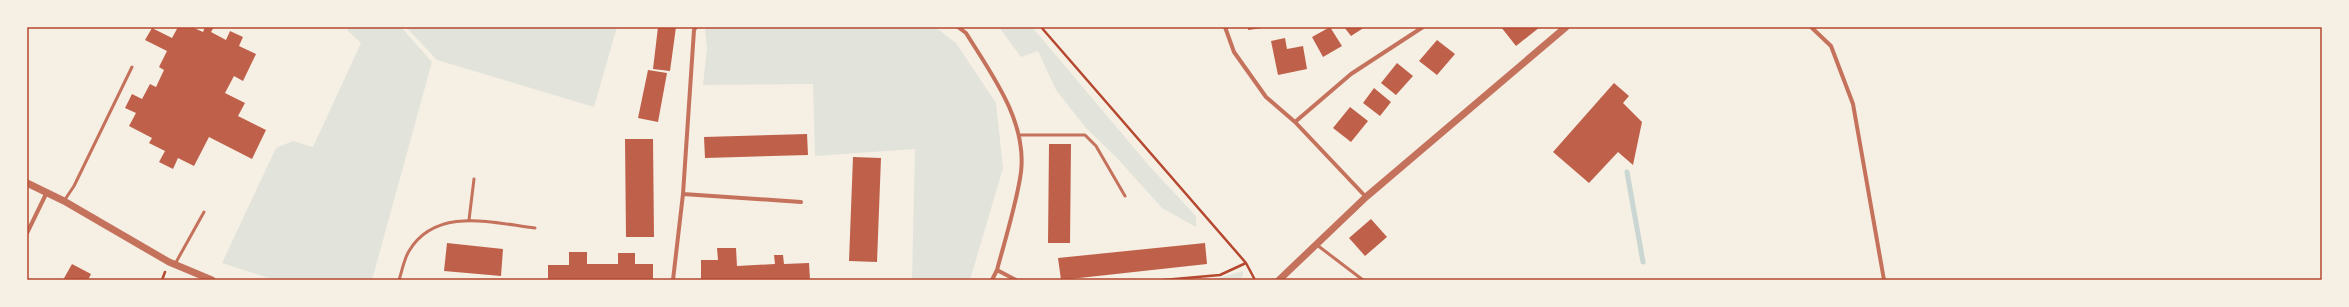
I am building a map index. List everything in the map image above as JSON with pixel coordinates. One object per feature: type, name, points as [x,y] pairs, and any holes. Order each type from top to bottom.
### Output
[{"type":"street","points":[[673,280],[683,194],[694,30],[696,27]]},
{"type":"street","points":[[958,27],[966,33],[1004,95],[1019,135],[1021,172],[998,270],[992,280]]},
{"type":"street","points":[[1225,27],[1234,52],[1266,97],[1295,122],[1366,197]]},
{"type":"street","points":[[1295,122],[1351,74],[1423,27]]},
{"type":"street","points":[[1279,280],[1302,260],[1316,244],[1366,197],[1566,27]]},
{"type":"street","points":[[1811,27],[1831,46],[1853,104],[1884,280]]},
{"type":"street","points":[[27,183],[64,201],[175,264],[212,280]]},
{"type":"street","points":[[27,233],[47,192]]},
{"type":"street","points":[[683,194],[801,202]]},
{"type":"street","points":[[998,270],[1016,280]]},
{"type":"lane","points":[[64,201],[74,186],[132,68]]},
{"type":"lane","points":[[1019,135],[1085,135],[1096,146],[1125,196]]},
{"type":"lane","points":[[469,220],[474,179]]},
{"type":"lane","points":[[175,264],[204,212]]},
{"type":"lane","points":[[399,280],[408,252],[418,238],[430,229],[450,221],[469,220],[535,228]]},
{"type":"lane","points":[[1316,244],[1363,280]]},
{"type":"path","points":[[1041,27],[1246,263],[1255,280]]},
{"type":"path","points":[[1163,280],[1220,275],[1246,263]]},
{"type":"path","points":[[1207,276],[1212,280]]},
{"type":"shaded area","points":[[349,27],[401,27],[432,62],[372,280],[275,280],[222,263],[276,148],[293,141],[313,147],[361,43],[347,30]]},
{"type":"shaded area","points":[[406,27],[617,27],[594,107],[437,60]]},
{"type":"shaded area","points":[[707,27],[935,27],[956,43],[996,103],[1003,168],[970,280],[912,280],[915,149],[815,156],[813,84],[703,85],[707,48],[705,30]]},
{"type":"shaded area","points":[[999,27],[1032,27],[1151,168],[1196,216],[1196,227],[1162,208],[1118,159],[1086,128],[1056,90],[1038,51],[1021,57]]},
{"type":"shaded area","points":[[1243,271],[1243,276],[1239,280],[1202,280],[1219,278]]},
{"type":"building","points":[[178,27],[192,27],[203,32],[205,27],[214,27],[211,32],[226,40],[230,31],[243,37],[239,46],[256,54],[243,81],[234,76],[225,93],[245,103],[238,116],[266,130],[252,159],[209,137],[194,166],[178,158],[173,169],[159,162],[165,151],[149,143],[152,138],[129,126],[136,113],[125,108],[132,94],[142,99],[150,84],[156,87],[164,70],[159,67],[167,51],[145,40],[152,28],[172,38]]},
{"type":"building","points":[[658,27],[676,27],[670,71],[653,69]]},
{"type":"building","points":[[1248,27],[1262,27],[1263,28],[1248,30]]},
{"type":"building","points":[[1330,27],[1342,46],[1323,57],[1312,37]]},
{"type":"building","points":[[1344,27],[1365,27],[1351,36]]},
{"type":"building","points":[[1501,27],[1540,27],[1516,46]]},
{"type":"building","points":[[1285,38],[1287,49],[1303,46],[1307,69],[1278,75],[1271,41]]},
{"type":"building","points":[[1437,40],[1455,54],[1437,75],[1419,61]]},
{"type":"building","points":[[1397,63],[1413,76],[1396,95],[1381,83]]},
{"type":"building","points":[[648,70],[667,73],[658,122],[638,118]]},
{"type":"building","points":[[1614,83],[1629,96],[1623,103],[1642,122],[1633,165],[1618,152],[1589,183],[1553,152]]},
{"type":"building","points":[[1374,88],[1391,102],[1380,116],[1363,103]]},
{"type":"building","points":[[1350,107],[1368,121],[1351,142],[1333,128]]},
{"type":"building","points":[[807,134],[808,155],[705,158],[704,137]]},
{"type":"building","points":[[625,139],[653,139],[654,237],[626,237]]},
{"type":"building","points":[[1049,144],[1071,144],[1070,243],[1048,243]]},
{"type":"building","points":[[853,157],[881,158],[877,262],[849,261]]},
{"type":"building","points":[[1371,219],[1387,237],[1365,256],[1349,238]]},
{"type":"building","points":[[447,243],[503,249],[501,276],[444,271]]},
{"type":"building","points":[[1205,243],[1207,264],[1061,280],[1058,258]]},
{"type":"building","points":[[717,248],[736,248],[737,266],[775,264],[774,255],[783,255],[784,264],[809,263],[810,280],[701,280],[701,260],[718,260]]},
{"type":"building","points":[[569,252],[587,252],[587,264],[618,264],[618,253],[635,253],[635,264],[653,264],[653,280],[548,280],[548,265],[569,265]]},
{"type":"building","points":[[72,264],[91,274],[88,280],[63,280]]},
{"type":"waterway","points":[[1627,172],[1643,262]]}]
